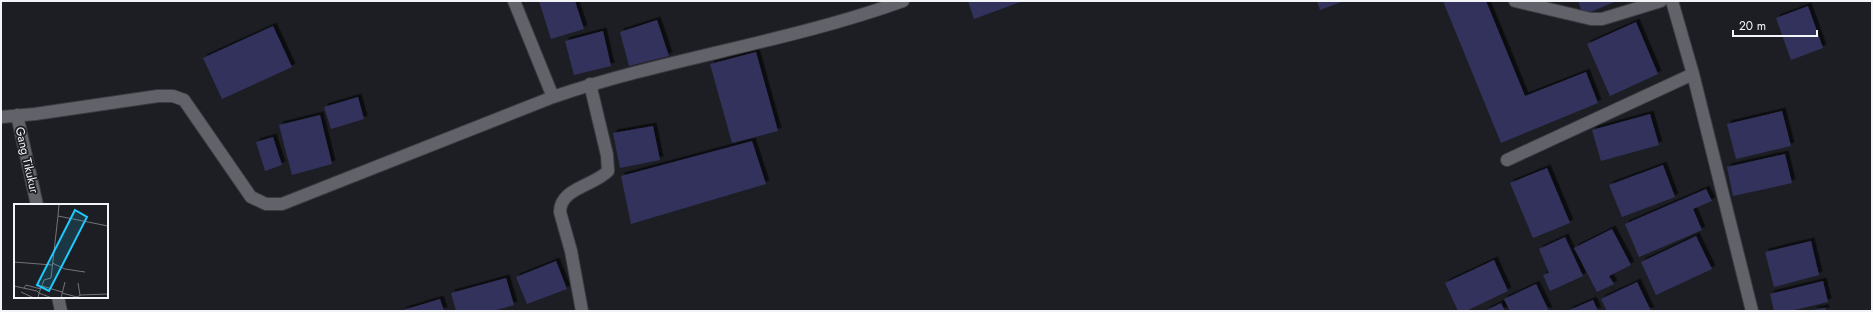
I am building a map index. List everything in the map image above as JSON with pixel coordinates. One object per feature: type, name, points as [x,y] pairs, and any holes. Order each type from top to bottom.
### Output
[{"type":"street","points":[[514,1],[553,97]]},
{"type":"street","points":[[1,117],[158,96],[172,96],[184,100],[251,197],[266,204],[282,204],[553,97],[590,84],[789,36],[903,1]]},
{"type":"street","points":[[1514,1],[1591,19],[1602,19],[1660,1]]},
{"type":"street","points":[[1672,1],[1693,74],[1752,311]]},
{"type":"street","points":[[1507,160],[1693,74]]},
{"type":"street","points":[[582,311],[571,251],[560,212],[560,205],[564,198],[608,171],[608,155],[590,84]]},
{"type":"street","name":"Gang Tikukur","points":[[17,116],[37,204]]},
{"type":"street","points":[[58,298],[61,311]]},
{"type":"building","points":[[539,1],[575,1],[584,29],[551,39]]},
{"type":"building","points":[[968,1],[1023,1],[974,19]]},
{"type":"building","points":[[1317,1],[1344,1],[1320,10]]},
{"type":"building","points":[[1443,1],[1486,1],[1525,96],[1586,72],[1598,103],[1501,143]]},
{"type":"building","points":[[1578,1],[1617,1],[1583,15]]},
{"type":"building","points":[[1808,6],[1823,48],[1791,60],[1776,18]]},
{"type":"building","points":[[657,20],[669,56],[629,66],[620,32]]},
{"type":"building","points":[[1636,22],[1658,74],[1610,96],[1587,44]]},
{"type":"building","points":[[273,26],[292,67],[222,99],[203,58]]},
{"type":"building","points":[[603,31],[611,66],[574,75],[565,41]]},
{"type":"building","points":[[756,52],[778,131],[732,143],[710,64]]},
{"type":"building","points":[[358,97],[364,119],[331,129],[324,107]]},
{"type":"building","points":[[1782,111],[1791,146],[1736,159],[1727,124]]},
{"type":"building","points":[[1650,114],[1659,145],[1601,161],[1592,130]]},
{"type":"building","points":[[320,115],[332,164],[292,175],[279,125]]},
{"type":"building","points":[[653,126],[660,160],[620,168],[613,133]]},
{"type":"building","points":[[273,137],[282,165],[265,171],[256,142]]},
{"type":"building","points":[[752,141],[766,184],[631,224],[621,176]]},
{"type":"building","points":[[1785,154],[1792,183],[1733,196],[1727,167]]},
{"type":"building","points":[[1663,165],[1675,197],[1622,217],[1609,185]]},
{"type":"building","points":[[1547,168],[1570,223],[1533,238],[1510,183]]},
{"type":"building","points":[[1706,189],[1712,201],[1693,209],[1702,230],[1639,257],[1625,224]]},
{"type":"building","points":[[1612,229],[1631,265],[1609,276],[1614,284],[1597,292],[1574,248]]},
{"type":"building","points":[[1696,236],[1712,269],[1656,295],[1641,262]]},
{"type":"building","points":[[1565,237],[1583,276],[1550,291],[1543,275],[1549,273],[1539,249]]},
{"type":"building","points":[[1811,241],[1819,275],[1774,287],[1765,252]]},
{"type":"building","points":[[1494,260],[1508,291],[1466,311],[1458,311],[1445,283]]},
{"type":"building","points":[[556,261],[567,289],[527,304],[516,277]]},
{"type":"building","points":[[506,278],[514,305],[493,311],[456,311],[451,293]]},
{"type":"building","points":[[1823,281],[1828,302],[1790,311],[1774,311],[1770,294]]},
{"type":"building","points":[[1637,282],[1651,311],[1607,311],[1601,299]]},
{"type":"building","points":[[1536,284],[1549,311],[1510,311],[1504,299]]},
{"type":"building","points":[[440,299],[444,311],[400,311]]},
{"type":"building","points":[[1593,300],[1598,311],[1567,311]]},
{"type":"building","points":[[1501,303],[1505,311],[1485,311]]},
{"type":"building","points":[[1825,308],[1826,311],[1813,311],[1813,310]]}]
